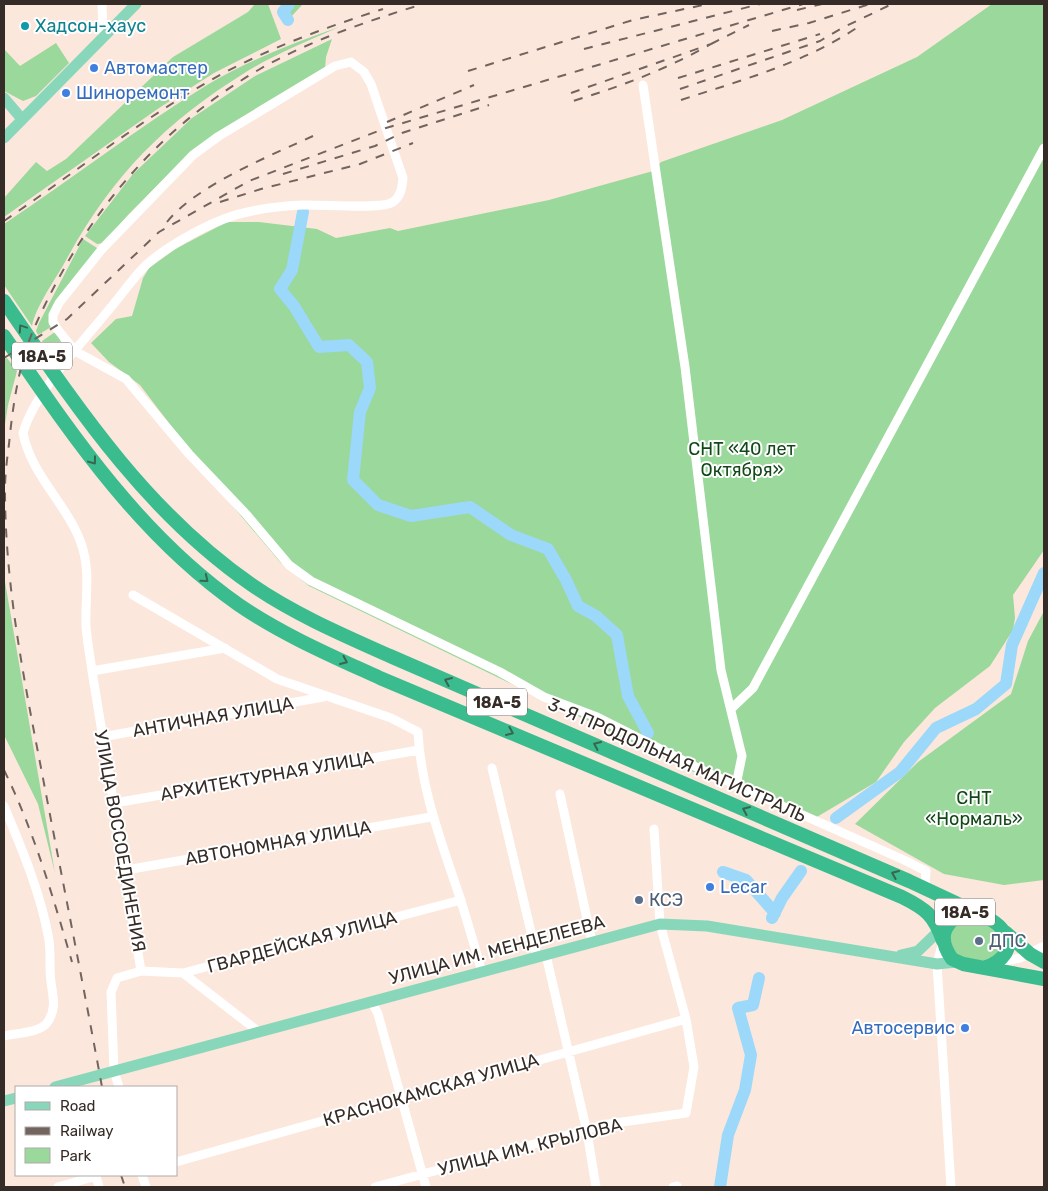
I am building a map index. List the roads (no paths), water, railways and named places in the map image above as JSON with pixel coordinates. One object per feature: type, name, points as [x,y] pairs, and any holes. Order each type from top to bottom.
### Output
[{"type":"highway","name":"3-Я ПРОДОЛЬНАЯ МАГИСТРАЛЬ","points":[[4,301],[80,411],[131,476],[188,536],[253,586],[390,656],[925,888],[990,920],[1030,954],[1044,962]]},
{"type":"highway","name":"3-Я ПРОДОЛЬНАЯ МАГИСТРАЛЬ","points":[[4,336],[64,422],[122,498],[174,552],[217,588],[272,625],[380,678],[902,897],[930,913],[944,931],[948,954],[957,962]]},
{"type":"highway","name":"18А-5","points":[[944,931],[954,917],[971,910]]},
{"type":"highway","name":"18А-5","points":[[992,965],[1004,956],[1008,945],[1005,932]]},
{"type":"highway","points":[[957,962],[992,965],[1044,979]]},
{"type":"main road","points":[[4,138],[136,4]]},
{"type":"main road","points":[[4,98],[22,119]]},
{"type":"main road","name":"УЛИЦА ИМ. МЕНДЕЛЕЕВА","points":[[59,1086],[660,924],[707,926],[937,964],[957,962]]},
{"type":"main road","points":[[894,956],[918,951],[944,931]]},
{"type":"street","points":[[102,4],[103,37]]},
{"type":"street","name":"УЛИЦА ВОССОЕДИНЕНИЯ","points":[[76,351],[53,322],[53,314],[59,303],[102,249],[177,169],[219,136],[335,66],[351,62],[364,72],[371,84],[403,178],[400,194],[392,203],[372,206],[301,205],[271,208],[224,219],[175,244],[146,265],[76,351],[34,407],[23,433],[31,458],[81,542],[88,579],[86,627],[92,671],[142,971],[117,978],[111,992],[114,1071],[119,1086]]},
{"type":"street","points":[[643,84],[685,367],[720,662],[742,756],[736,785]]},
{"type":"street","points":[[731,709],[753,688],[1044,148]]},
{"type":"street","points":[[76,351],[126,379],[189,454],[246,514],[289,565],[311,581],[494,669],[544,697],[597,717],[736,785],[926,871],[925,888]]},
{"type":"street","points":[[133,595],[277,679],[391,718],[418,732],[419,750],[431,816],[482,972]]},
{"type":"street","points":[[92,671],[224,648]]},
{"type":"street","name":"АНТИЧНАЯ УЛИЦА","points":[[102,737],[325,696]]},
{"type":"street","name":"АРХИТЕКТУРНАЯ УЛИЦА","points":[[114,803],[419,750]]},
{"type":"street","points":[[492,768],[569,1051],[587,1132],[596,1187]]},
{"type":"street","points":[[560,794],[592,942]]},
{"type":"street","points":[[4,806],[36,892],[49,940],[51,983],[55,997],[53,1010],[46,1024],[40,1029],[4,1036]]},
{"type":"street","name":"АВТОНОМНАЯ УЛИЦА","points":[[126,870],[431,816]]},
{"type":"street","points":[[654,829],[660,924],[686,1019]]},
{"type":"street","name":"ГВАРДЕЙСКАЯ УЛИЦА","points":[[142,971],[183,973],[460,900]]},
{"type":"street","points":[[944,931],[937,964],[951,1187]]},
{"type":"street","points":[[992,965],[1011,961],[1044,946]]},
{"type":"street","points":[[183,973],[259,1032]]},
{"type":"street","points":[[372,1002],[378,1014],[426,1187]]},
{"type":"street","name":"КРАСНОКАМСКАЯ УЛИЦА","points":[[178,1161],[686,1019]]},
{"type":"street","name":"УЛИЦА ИМ. КРЫЛОВА","points":[[374,1187],[587,1132],[608,1124],[686,1113],[694,1067],[686,1019]]},
{"type":"street","points":[[58,1187],[96,1176],[99,1187]]},
{"type":"waterway","points":[[288,20],[283,12],[289,4]]},
{"type":"waterway","points":[[303,212],[292,270],[280,289],[294,306],[319,347],[349,345],[367,362],[370,388],[360,412],[353,480],[378,505],[411,516],[470,507],[511,535],[548,549],[578,606],[596,616],[617,635],[628,696],[648,733]]},
{"type":"waterway","points":[[836,818],[900,772],[936,728],[976,709],[1006,684],[1012,645],[1044,573]]},
{"type":"waterway","points":[[772,918],[782,898],[801,871]]},
{"type":"waterway","points":[[723,872],[746,880],[775,913]]},
{"type":"waterway","points":[[720,1187],[728,1135],[745,1090],[751,1055],[738,1008],[753,1005],[759,978]]},
{"type":"railway","points":[[102,1086],[29,703],[8,561],[5,479],[15,398],[25,353],[55,284],[101,211],[157,147],[188,119],[260,69],[299,49],[340,32],[423,4]]},
{"type":"railway","points":[[468,71],[633,20],[708,4]]},
{"type":"railway","points":[[584,49],[760,4]]},
{"type":"railway","points":[[4,358],[67,319],[159,232],[249,181],[386,128],[803,4]]},
{"type":"railway","points":[[797,10],[822,4]]},
{"type":"railway","points":[[772,31],[809,23],[870,4]]},
{"type":"railway","points":[[680,89],[820,41],[842,28],[892,4]]},
{"type":"railway","points":[[4,221],[132,130],[211,80],[253,58],[296,40],[383,9]]},
{"type":"railway","points":[[711,44],[749,25]]},
{"type":"railway","points":[[681,100],[796,60],[818,50],[861,25]]},
{"type":"railway","points":[[678,78],[820,34]]},
{"type":"railway","points":[[571,93],[711,44],[644,76],[573,101]]},
{"type":"railway","points":[[387,122],[474,85]]},
{"type":"railway","points":[[283,174],[375,146],[402,133],[489,105]]},
{"type":"railway","points":[[167,222],[196,196],[215,184],[256,162],[313,136]]},
{"type":"railway","points":[[220,202],[261,189],[360,164],[413,143]]},
{"type":"railway","points":[[4,770],[34,840],[72,962]]},
{"type":"railway","points":[[121,1176],[125,1187]]},
{"type":"place","name":"Хадсон-хаус","points":[[25,26]]},
{"type":"place","name":"Автомастер","points":[[94,68]]},
{"type":"place","name":"Шиноремонт","points":[[66,93]]},
{"type":"place","name":"Lecar","points":[[710,887]]},
{"type":"place","name":"КСЭ","points":[[639,900]]},
{"type":"place","name":"ДПС","points":[[979,941]]},
{"type":"place","name":"Автосервис","points":[[965,1028]]},
{"type":"park label","name":"СНТ «40 лет Октября»","points":[[742,459]]},
{"type":"park label","name":"СНТ «Нормаль»","points":[[974,808]]}]
